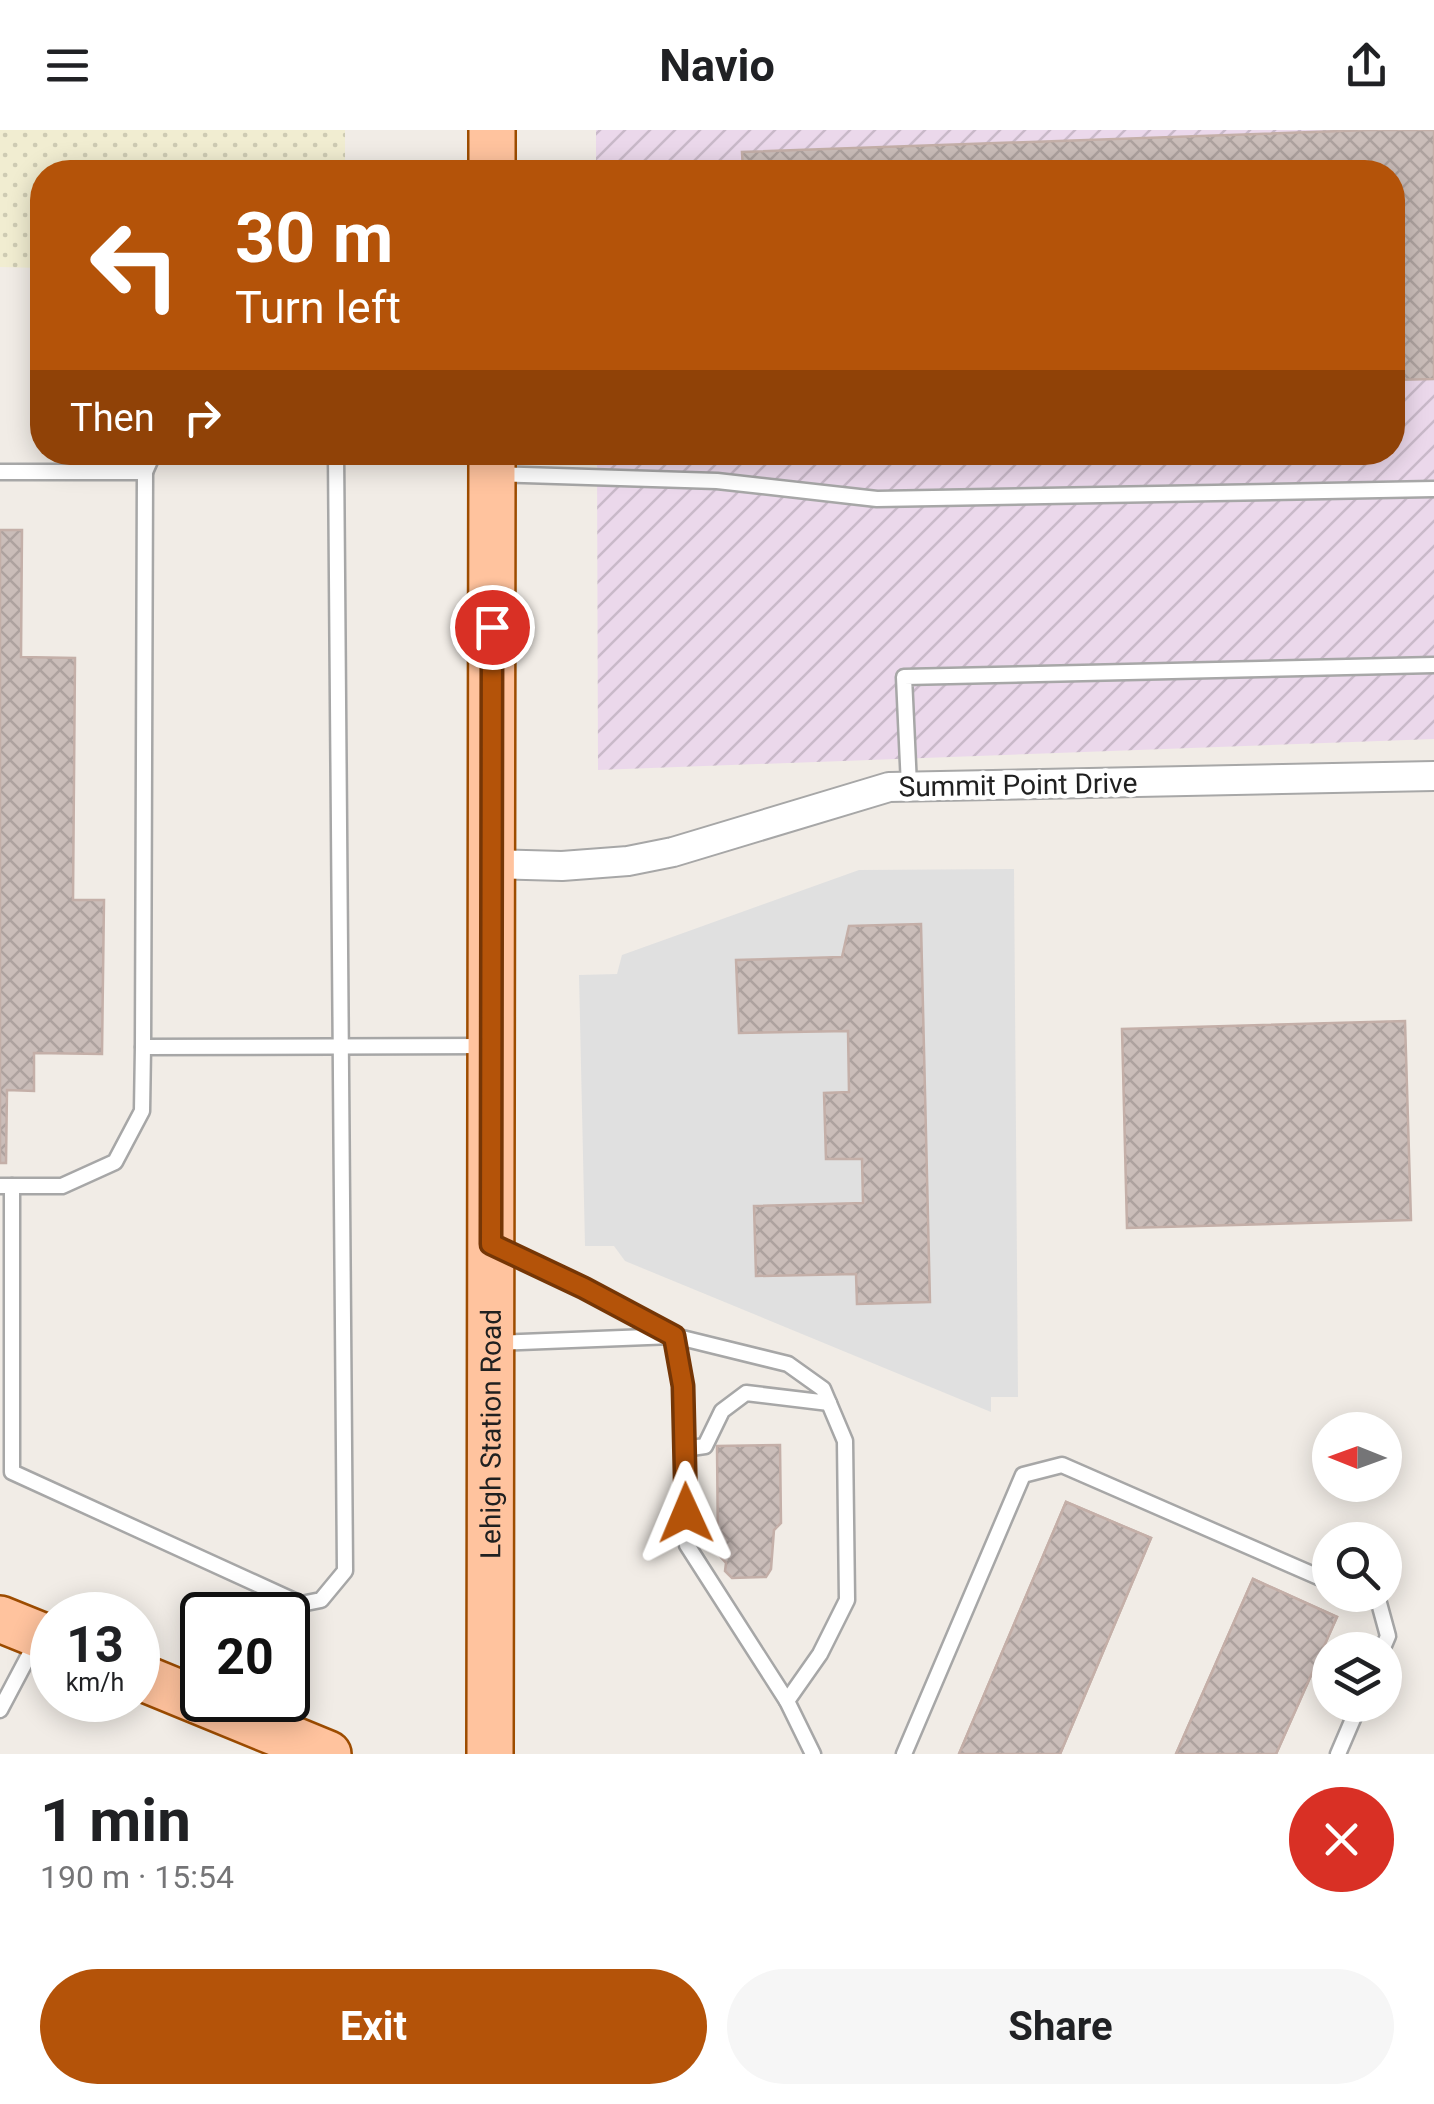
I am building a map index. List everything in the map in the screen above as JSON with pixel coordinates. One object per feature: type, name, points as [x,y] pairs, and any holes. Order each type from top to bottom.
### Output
[{"type":"main road","points":[[492,130],[492,160]]},
{"type":"main road","name":"Lehigh Station Road","points":[[490,1754],[492,465]]},
{"type":"main road","points":[[160,1685],[328,1754]]},
{"type":"street","name":"Summit Point Drive","points":[[492,864],[562,866],[628,861],[673,852],[889,787],[1434,776]]},
{"type":"lane","points":[[148,465],[144,472],[142,1111],[115,1162],[62,1186],[6,1186],[12,1472],[301,1604],[320,1600],[345,1572],[336,465]]},
{"type":"lane","points":[[517,465],[877,499],[1434,488]]},
{"type":"lane","points":[[0,472],[144,472]]},
{"type":"lane","points":[[909,786],[904,678],[1434,665]]},
{"type":"lane","points":[[143,1047],[491,1046]]},
{"type":"lane","points":[[491,1244],[674,1336],[788,1364],[824,1389],[845,1441],[848,1600],[820,1654],[787,1700]]},
{"type":"lane","points":[[491,1343],[674,1336]]},
{"type":"lane","points":[[674,1336],[683,1386],[687,1545],[787,1700],[813,1754]]},
{"type":"lane","points":[[684,1449],[705,1446],[722,1411],[746,1393],[829,1403]]},
{"type":"lane","points":[[904,1754],[1022,1476],[1062,1465],[1312,1574]]},
{"type":"lane","points":[[0,1710],[30,1635]]},
{"type":"lane","points":[[1338,1754],[1352,1722]]},
{"type":"shaded area","points":[[0,130],[345,130],[345,160],[30,160],[30,268],[0,267]]},
{"type":"shaded area","points":[[596,130],[1434,130],[1434,739],[598,770],[597,465],[1405,465],[1405,160],[596,160]]},
{"type":"shaded area","points":[[1014,869],[1018,1397],[991,1397],[991,1412],[625,1261],[614,1246],[585,1246],[579,975],[617,974],[622,955],[859,870]]},
{"type":"building","points":[[1434,130],[1434,379],[1405,380],[1405,160],[742,160],[742,152]]},
{"type":"building","points":[[0,530],[22,530],[21,657],[75,658],[73,900],[104,900],[102,1054],[34,1053],[34,1091],[7,1090],[6,1163],[0,1163]]},
{"type":"building","points":[[921,924],[930,1302],[857,1304],[856,1274],[756,1276],[754,1206],[863,1203],[862,1159],[826,1159],[824,1093],[849,1092],[848,1031],[739,1033],[736,960],[842,957],[849,926]]},
{"type":"building","points":[[1405,1021],[1411,1220],[1127,1228],[1122,1029]]},
{"type":"building","points":[[780,1445],[781,1523],[774,1530],[771,1569],[766,1577],[732,1578],[718,1554],[717,1446]]},
{"type":"building","points":[[1066,1502],[1151,1538],[1060,1754],[959,1754]]},
{"type":"building","points":[[1066,1502],[1151,1538],[1060,1754],[959,1754]]},
{"type":"building","points":[[1253,1579],[1312,1606],[1312,1612],[1337,1617],[1330,1632],[1312,1632],[1312,1673],[1276,1754],[1176,1754]]},
{"type":"building","points":[[1253,1579],[1312,1606],[1312,1612],[1337,1617],[1330,1632],[1312,1632],[1312,1673],[1276,1754],[1176,1754]]},
{"type":"route","points":[[492,627],[491,1244],[674,1336],[683,1386],[686,1513]]}]
